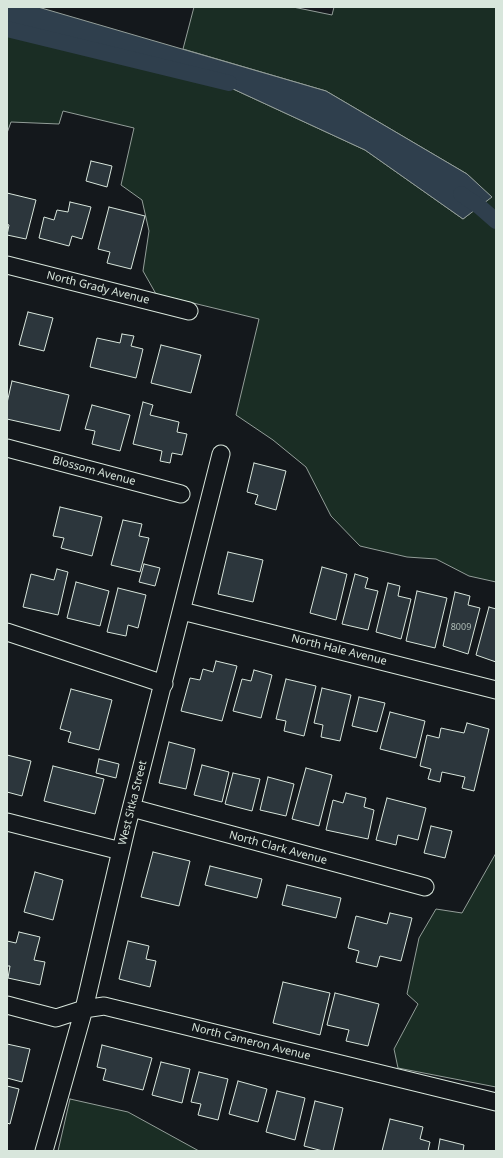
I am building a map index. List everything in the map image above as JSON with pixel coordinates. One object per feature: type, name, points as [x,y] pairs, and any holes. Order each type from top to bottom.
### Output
[{"type":"street","name":"North Grady Avenue","points":[[7,265],[189,311]]},
{"type":"street","name":"Blossom Avenue","points":[[7,448],[181,494]]},
{"type":"street","name":"West Sitka Street","points":[[44,1151],[84,1009],[121,851],[221,454]]},
{"type":"street","name":"North Hale Avenue","points":[[182,611],[496,690]]},
{"type":"street","points":[[7,632],[164,684]]},
{"type":"street","name":"North Clark Avenue","points":[[132,808],[425,887]]},
{"type":"street","points":[[7,822],[121,851]]},
{"type":"street","name":"North Cameron Avenue","points":[[7,1005],[56,1018],[84,1009],[104,1006],[496,1102]]},
{"type":"green space","points":[[194,7],[293,7],[332,15],[334,7],[496,7],[496,582],[469,576],[436,559],[407,557],[360,546],[331,516],[306,467],[273,440],[236,415],[259,319],[156,294],[143,271],[149,231],[142,200],[121,185],[134,128],[63,111],[59,124],[11,122],[7,133],[7,26],[205,76],[365,150],[463,219],[491,197],[467,174],[326,91],[183,49]]},
{"type":"green space","points":[[496,853],[496,1087],[398,1068],[394,1049],[418,1004],[407,994],[419,938],[436,909],[462,913]]},
{"type":"green space","points":[[70,1099],[128,1112],[199,1151],[58,1151]]},
{"type":"water","points":[[7,7],[38,7],[326,91],[467,174],[492,197],[463,219],[365,150],[205,76],[7,26]]},
{"type":"building","points":[[91,161],[112,166],[107,187],[86,181]]},
{"type":"building","points":[[7,193],[36,200],[26,239],[7,235],[9,225],[7,224]]},
{"type":"building","points":[[70,202],[91,207],[82,239],[72,236],[69,246],[39,238],[44,217],[54,220],[57,210],[68,212]]},
{"type":"building","points":[[109,207],[145,216],[131,269],[107,263],[110,252],[98,249]]},
{"type":"building","points":[[28,312],[53,318],[44,351],[19,345]]},
{"type":"building","points":[[122,334],[134,336],[131,346],[143,349],[136,378],[90,367],[97,338],[120,343]]},
{"type":"building","points":[[161,345],[201,355],[191,393],[151,383]]},
{"type":"building","points":[[12,381],[69,395],[60,431],[7,419],[7,403]]},
{"type":"building","points":[[143,402],[153,405],[150,415],[179,422],[177,432],[187,434],[182,455],[172,453],[170,463],[160,461],[162,451],[133,444]]},
{"type":"building","points":[[92,405],[130,415],[120,451],[92,444],[95,431],[85,429]]},
{"type":"building","points":[[254,463],[286,471],[276,510],[255,504],[258,495],[247,492]]},
{"type":"building","points":[[60,507],[102,517],[92,556],[61,548],[64,538],[53,536]]},
{"type":"building","points":[[123,520],[142,524],[139,536],[149,538],[140,572],[111,565]]},
{"type":"building","points":[[228,552],[263,560],[253,602],[218,594]]},
{"type":"building","points":[[144,564],[160,568],[155,586],[139,582]]},
{"type":"building","points":[[322,567],[347,574],[336,620],[310,613]]},
{"type":"building","points":[[57,569],[68,572],[58,615],[23,607],[31,574],[54,580]]},
{"type":"building","points":[[355,574],[368,578],[365,588],[378,591],[368,630],[342,624]]},
{"type":"building","points":[[76,582],[109,591],[100,626],[67,618]]},
{"type":"building","points":[[388,583],[400,586],[398,596],[411,599],[401,639],[376,632]]},
{"type":"building","points":[[118,588],[146,595],[138,628],[128,625],[126,636],[107,632]]},
{"type":"building","points":[[417,591],[447,598],[435,648],[406,641]]},
{"type":"building","points":[[455,592],[470,596],[468,605],[480,608],[468,654],[443,646]]},
{"type":"building","points":[[489,607],[496,609],[496,662],[476,655]]},
{"type":"building","points":[[216,661],[237,666],[222,721],[181,711],[190,678],[200,680],[203,669],[213,672]]},
{"type":"building","points":[[254,670],[272,675],[261,718],[233,711],[242,679],[251,681]]},
{"type":"building","points":[[286,679],[316,686],[304,736],[284,731],[286,721],[276,719]]},
{"type":"building","points":[[322,688],[351,695],[340,741],[321,737],[323,725],[314,723]]},
{"type":"building","points":[[71,689],[112,700],[99,750],[68,742],[71,732],[60,729]]},
{"type":"building","points":[[359,697],[385,703],[377,732],[352,726]]},
{"type":"building","points":[[390,712],[425,721],[416,758],[380,749]]},
{"type":"building","points":[[467,723],[489,729],[474,791],[462,788],[465,777],[442,772],[440,782],[428,779],[431,769],[420,766],[427,735],[439,738],[441,728],[464,733]]},
{"type":"building","points":[[169,742],[195,749],[186,789],[159,783]]},
{"type":"building","points":[[7,755],[31,761],[22,796],[7,792]]},
{"type":"building","points":[[99,759],[119,764],[116,778],[96,773]]},
{"type":"building","points":[[202,765],[229,772],[222,802],[194,795]]},
{"type":"building","points":[[53,766],[104,779],[95,814],[44,801]]},
{"type":"building","points":[[306,768],[332,775],[319,826],[292,819]]},
{"type":"building","points":[[233,773],[260,779],[252,811],[225,804]]},
{"type":"building","points":[[268,777],[294,784],[286,816],[260,810]]},
{"type":"building","points":[[346,793],[366,798],[364,807],[374,810],[368,839],[326,830],[333,800],[343,803]]},
{"type":"building","points":[[387,798],[426,808],[418,840],[398,835],[396,845],[376,840]]},
{"type":"building","points":[[431,826],[452,831],[445,858],[424,853]]},
{"type":"building","points":[[153,852],[190,861],[179,906],[141,897]]},
{"type":"building","points":[[210,866],[262,879],[257,898],[205,885]]},
{"type":"building","points":[[35,872],[63,880],[53,920],[24,912]]},
{"type":"building","points":[[287,885],[341,898],[336,918],[282,905]]},
{"type":"building","points":[[390,913],[412,918],[401,961],[380,956],[377,967],[356,962],[359,951],[348,948],[356,916],[387,924]]},
{"type":"building","points":[[19,932],[40,937],[34,960],[45,962],[40,985],[8,978],[10,966],[7,966],[7,941],[16,943]]},
{"type":"building","points":[[128,941],[149,946],[146,959],[156,961],[150,987],[119,979]]},
{"type":"building","points":[[283,982],[330,993],[320,1035],[273,1023]]},
{"type":"building","points":[[335,993],[379,1004],[368,1046],[346,1041],[349,1030],[327,1025]]},
{"type":"building","points":[[7,1044],[30,1049],[22,1082],[7,1078]]},
{"type":"building","points":[[102,1045],[152,1058],[143,1090],[103,1080],[106,1069],[97,1067]]},
{"type":"building","points":[[161,1062],[190,1069],[182,1103],[152,1095]]},
{"type":"building","points":[[199,1072],[228,1079],[218,1120],[198,1115],[201,1104],[191,1102]]},
{"type":"building","points":[[238,1081],[267,1089],[258,1122],[229,1114]]},
{"type":"building","points":[[7,1086],[19,1089],[10,1124],[7,1123]]},
{"type":"building","points":[[277,1091],[305,1098],[295,1140],[266,1132]]},
{"type":"building","points":[[315,1101],[343,1108],[333,1151],[323,1151],[304,1146]]},
{"type":"building","points":[[390,1119],[423,1127],[420,1139],[430,1142],[428,1151],[382,1151]]},
{"type":"building","points":[[440,1139],[464,1145],[463,1151],[438,1151]]},
{"type":"waterway","points":[[7,29],[229,83]]},
{"type":"waterway","points":[[461,194],[480,207],[496,221]]}]
